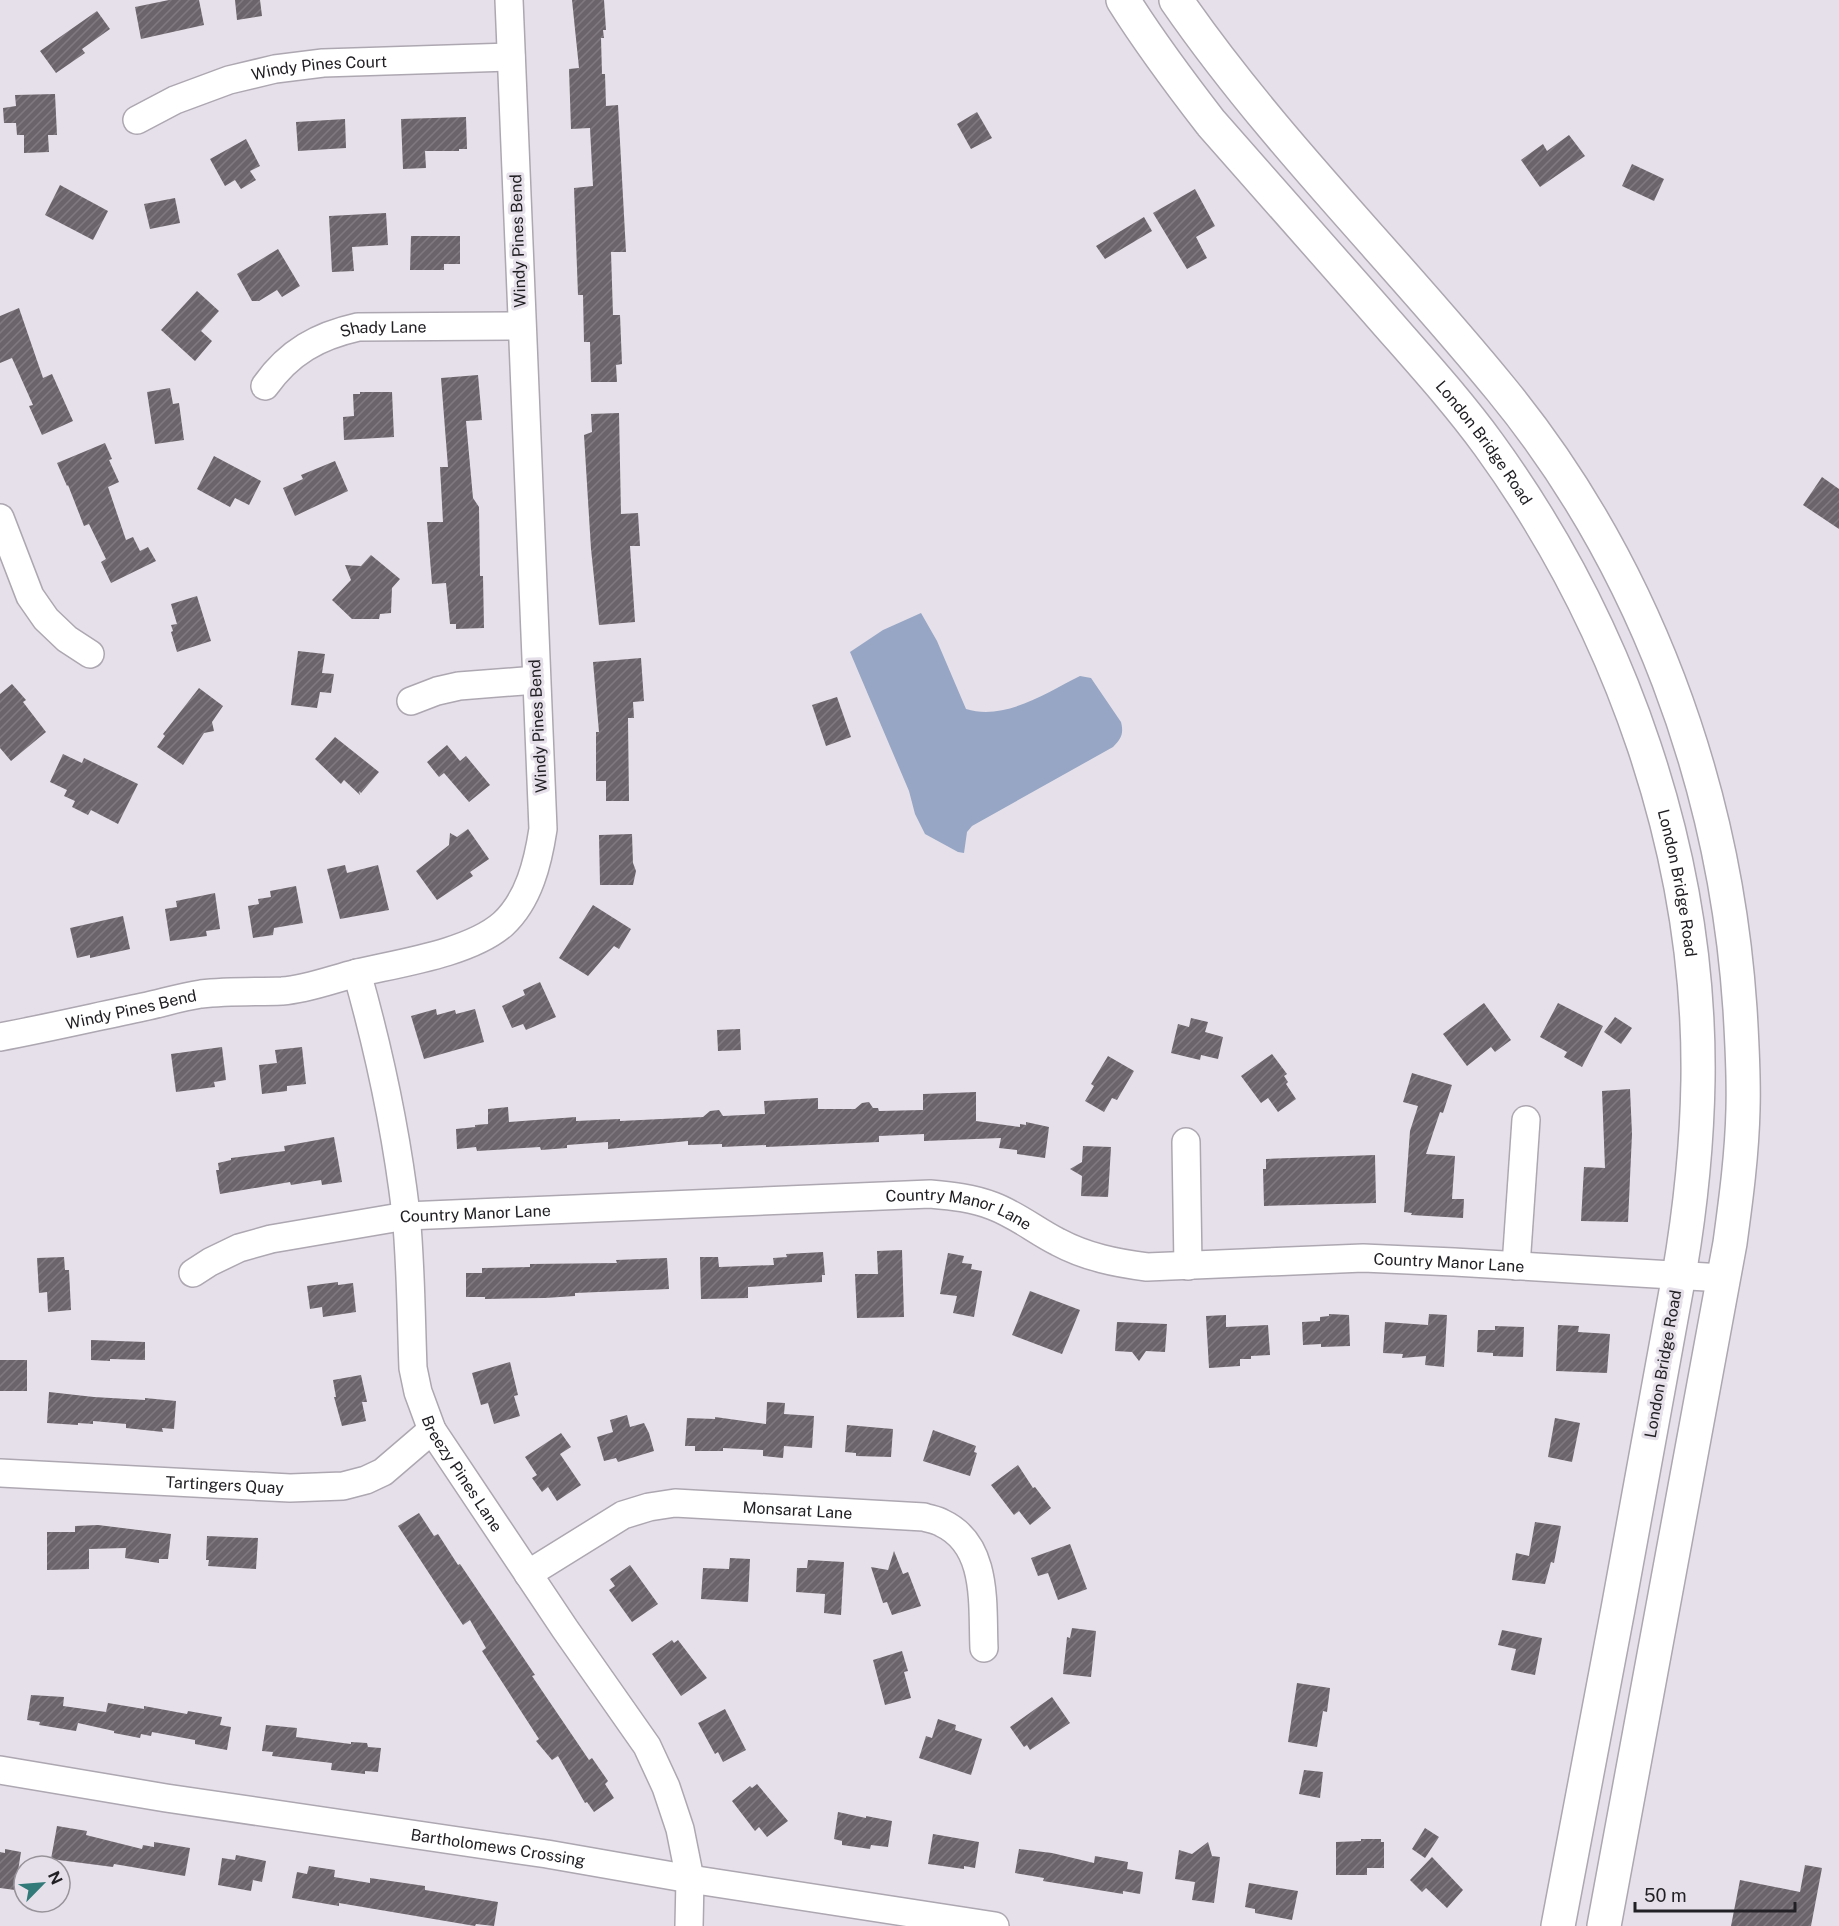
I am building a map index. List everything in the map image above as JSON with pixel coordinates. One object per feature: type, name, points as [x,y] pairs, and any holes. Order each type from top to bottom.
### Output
[{"type":"main road","name":"London Bridge Road","points":[[1123,0],[1147,37],[1211,123],[1442,386],[1488,443],[1529,503],[1594,619],[1630,708],[1672,846],[1687,920],[1696,1006],[1698,1078],[1696,1150],[1679,1275],[1558,1926]]},
{"type":"main road","points":[[1176,0],[1208,45],[1302,160],[1510,400],[1552,457],[1595,525],[1655,645],[1686,728],[1710,813],[1726,885],[1737,972],[1743,1055],[1743,1109],[1737,1190],[1723,1278],[1604,1926]]},
{"type":"street","name":"Windy Pines Bend","points":[[0,1037],[200,994],[284,991],[443,953],[479,939],[503,924],[520,902],[532,878],[539,856],[543,829],[509,0]]},
{"type":"street","name":"Windy Pines Court","points":[[137,120],[176,100],[229,80],[276,69],[323,63],[511,57]]},
{"type":"street","name":"Shady Lane","points":[[266,386],[288,359],[309,344],[333,333],[358,327],[521,326]]},
{"type":"street","points":[[0,518],[30,596],[46,619],[67,639],[90,654]]},
{"type":"street","points":[[411,701],[459,686],[536,680]]},
{"type":"street","name":"Breezy Pines Lane","points":[[357,973],[389,1098],[406,1216],[412,1368],[418,1392],[432,1430],[647,1746],[666,1786],[677,1818],[690,1879],[689,1926]]},
{"type":"street","points":[[1516,1266],[1526,1120]]},
{"type":"street","points":[[1186,1142],[1188,1266]]},
{"type":"street","name":"Country Manor Lane","points":[[193,1273],[230,1252],[271,1239],[406,1216],[930,1194],[965,1197],[994,1206],[1020,1218],[1058,1242],[1089,1255],[1147,1268],[1363,1258],[1723,1278]]},
{"type":"street","name":"Tartingers Quay","points":[[0,1473],[290,1488],[344,1486],[383,1472],[432,1430]]},
{"type":"street","name":"Monsarat Lane","points":[[528,1574],[624,1515],[667,1504],[924,1517],[942,1523],[958,1533],[968,1544],[976,1561],[981,1579],[984,1648]]},
{"type":"street","name":"Bartholomews Crossing","points":[[0,1770],[166,1798],[547,1854],[690,1879],[996,1926]]},
{"type":"water","points":[[921,613],[937,641],[966,709],[981,712],[1010,708],[1039,697],[1080,676],[1091,678],[1122,726],[1121,736],[1113,747],[972,826],[967,832],[964,853],[925,834],[850,652],[883,630]]},
{"type":"building","points":[[169,0],[199,0],[204,25],[141,39],[135,7]]},
{"type":"building","points":[[235,0],[260,0],[262,16],[237,20]]},
{"type":"building","points":[[572,0],[604,0],[606,30],[603,30],[604,38],[601,38],[606,106],[618,105],[626,252],[611,252],[613,315],[620,315],[622,364],[616,365],[617,382],[591,382],[590,342],[584,342],[583,295],[578,295],[574,188],[593,186],[590,128],[571,129],[569,69],[579,68]]},
{"type":"building","points":[[97,11],[110,29],[82,49],[85,53],[56,73],[40,51]]},
{"type":"building","points":[[55,94],[57,135],[48,135],[49,152],[24,153],[24,135],[17,135],[16,123],[4,123],[3,108],[16,106],[15,95]]},
{"type":"building","points":[[977,112],[992,138],[971,149],[957,124]]},
{"type":"building","points":[[466,117],[467,149],[425,151],[426,168],[403,169],[401,119]]},
{"type":"building","points":[[345,119],[346,148],[298,151],[296,122]]},
{"type":"building","points":[[1569,135],[1585,156],[1540,187],[1521,160],[1543,144],[1547,151]]},
{"type":"building","points":[[246,139],[260,166],[250,171],[256,180],[241,189],[235,180],[225,186],[210,159]]},
{"type":"building","points":[[1632,164],[1664,179],[1654,201],[1622,186]]},
{"type":"building","points":[[60,185],[108,211],[93,240],[45,215]]},
{"type":"building","points":[[1195,189],[1215,226],[1196,237],[1207,258],[1187,269],[1153,213]]},
{"type":"building","points":[[175,198],[180,223],[150,229],[144,204]]},
{"type":"building","points":[[386,213],[388,245],[352,247],[354,271],[332,272],[329,216]]},
{"type":"building","points":[[1144,217],[1152,231],[1105,259],[1096,246]]},
{"type":"building","points":[[411,236],[460,236],[460,264],[444,264],[444,270],[410,270]]},
{"type":"building","points":[[278,249],[300,286],[282,297],[277,290],[259,301],[252,301],[237,274]]},
{"type":"building","points":[[197,291],[219,311],[201,331],[212,341],[195,361],[161,330]]},
{"type":"building","points":[[19,308],[43,378],[52,374],[73,421],[42,435],[29,406],[33,405],[12,358],[0,363],[0,316]]},
{"type":"building","points":[[478,375],[482,420],[466,421],[473,498],[479,507],[480,576],[483,576],[484,628],[456,629],[456,624],[450,624],[446,583],[432,584],[427,522],[443,522],[440,467],[448,467],[441,378]]},
{"type":"building","points":[[170,388],[173,404],[179,403],[184,440],[155,444],[147,392]]},
{"type":"building","points":[[360,392],[392,392],[394,437],[344,440],[343,417],[354,416],[353,394],[360,394]]},
{"type":"building","points":[[619,413],[621,514],[638,513],[640,546],[630,546],[635,622],[599,625],[591,549],[584,435],[592,432],[591,414]]},
{"type":"building","points":[[105,443],[112,459],[109,460],[119,482],[108,487],[126,540],[133,537],[140,551],[148,547],[156,561],[111,583],[101,562],[106,559],[89,524],[84,526],[57,463]]},
{"type":"building","points":[[214,456],[261,481],[249,505],[235,498],[230,507],[197,489]]},
{"type":"building","points":[[335,461],[348,491],[295,516],[283,488],[303,479],[301,475]]},
{"type":"building","points":[[1822,477],[1839,489],[1839,529],[1803,505]]},
{"type":"building","points":[[371,555],[400,579],[392,588],[391,613],[380,614],[379,619],[352,619],[332,600],[351,580],[345,565],[361,566]]},
{"type":"building","points":[[197,596],[211,641],[177,652],[171,625],[177,624],[171,604]]},
{"type":"building","points":[[298,651],[325,654],[322,673],[334,674],[331,693],[320,692],[317,708],[291,705]]},
{"type":"building","points":[[641,658],[644,701],[633,702],[634,718],[628,718],[629,801],[606,801],[606,781],[596,781],[596,732],[599,732],[593,662]]},
{"type":"building","points":[[12,684],[26,700],[23,702],[46,732],[11,761],[0,748],[0,694]]},
{"type":"building","points":[[199,688],[223,706],[212,722],[214,731],[204,733],[183,765],[157,747],[165,736],[163,734]]},
{"type":"building","points":[[837,697],[851,737],[826,746],[812,705]]},
{"type":"building","points":[[335,737],[379,772],[361,793],[359,791],[360,795],[344,780],[341,784],[315,759]]},
{"type":"building","points":[[447,745],[460,761],[466,756],[490,785],[469,802],[444,773],[439,777],[427,762]]},
{"type":"building","points":[[63,754],[82,763],[84,758],[138,784],[118,824],[91,810],[88,815],[72,807],[75,801],[64,796],[67,790],[50,782]]},
{"type":"building","points":[[468,829],[489,859],[470,872],[473,876],[437,900],[416,871],[449,845],[450,833],[457,837]]},
{"type":"building","points":[[632,834],[633,863],[636,871],[633,885],[600,885],[599,835]]},
{"type":"building","points":[[345,865],[347,873],[378,865],[389,910],[340,919],[327,869]]},
{"type":"building","points":[[296,886],[303,923],[274,928],[273,935],[253,938],[248,906],[259,904],[258,899],[271,897],[270,891]]},
{"type":"building","points":[[215,893],[220,929],[206,931],[207,936],[170,941],[165,909],[177,907],[176,901]]},
{"type":"building","points":[[593,905],[631,929],[619,949],[614,946],[588,976],[559,958]]},
{"type":"building","points":[[123,916],[130,949],[90,958],[90,955],[77,958],[70,928]]},
{"type":"building","points":[[540,982],[556,1017],[526,1030],[523,1024],[512,1028],[502,1006],[525,995],[523,990]]},
{"type":"building","points":[[1484,1003],[1511,1040],[1495,1052],[1491,1047],[1467,1066],[1443,1034]]},
{"type":"building","points":[[1558,1003],[1603,1026],[1582,1067],[1564,1057],[1567,1052],[1540,1037]]},
{"type":"building","points":[[436,1009],[437,1015],[455,1010],[456,1014],[475,1009],[484,1042],[424,1059],[411,1016]]},
{"type":"building","points":[[1615,1017],[1632,1028],[1621,1044],[1604,1032]]},
{"type":"building","points":[[1191,1018],[1208,1022],[1205,1032],[1223,1037],[1218,1059],[1201,1055],[1200,1060],[1171,1053],[1178,1024],[1189,1027]]},
{"type":"building","points":[[740,1029],[741,1050],[718,1051],[717,1030]]},
{"type":"building","points":[[222,1047],[226,1080],[214,1082],[215,1087],[176,1092],[171,1054]]},
{"type":"building","points":[[302,1047],[306,1084],[287,1086],[287,1091],[262,1094],[259,1065],[277,1063],[275,1050]]},
{"type":"building","points":[[1272,1054],[1287,1074],[1284,1076],[1288,1082],[1286,1084],[1296,1099],[1278,1112],[1268,1098],[1261,1103],[1241,1076]]},
{"type":"building","points":[[1108,1056],[1134,1071],[1117,1100],[1112,1098],[1104,1112],[1085,1101],[1094,1086],[1091,1084]]},
{"type":"building","points":[[1412,1073],[1452,1085],[1426,1154],[1455,1156],[1452,1199],[1464,1199],[1463,1218],[1411,1215],[1412,1213],[1404,1212],[1410,1131],[1418,1106],[1403,1102]]},
{"type":"building","points":[[1630,1089],[1632,1134],[1628,1222],[1581,1221],[1584,1167],[1605,1168],[1602,1091]]},
{"type":"building","points":[[976,1092],[976,1121],[1020,1127],[1020,1124],[1026,1125],[1026,1122],[1049,1127],[1045,1158],[1017,1154],[1017,1150],[999,1148],[1001,1138],[924,1141],[924,1134],[879,1136],[879,1142],[766,1147],[766,1145],[722,1147],[722,1144],[688,1145],[688,1141],[608,1149],[608,1142],[567,1145],[567,1148],[541,1150],[540,1147],[477,1151],[476,1147],[457,1149],[456,1129],[488,1124],[488,1109],[508,1107],[509,1122],[576,1117],[576,1121],[620,1119],[620,1121],[703,1117],[710,1111],[719,1110],[723,1116],[765,1114],[764,1101],[818,1098],[818,1109],[855,1109],[862,1103],[869,1102],[879,1111],[923,1110],[923,1094]]},
{"type":"building","points":[[334,1137],[342,1182],[322,1185],[321,1180],[291,1185],[290,1182],[220,1194],[216,1170],[219,1170],[218,1163],[231,1160],[231,1158],[285,1151],[284,1146]]},
{"type":"building","points":[[1083,1146],[1111,1147],[1108,1197],[1081,1196],[1082,1176],[1070,1169],[1082,1162]]},
{"type":"building","points":[[1375,1155],[1376,1203],[1264,1206],[1263,1169],[1266,1169],[1266,1159]]},
{"type":"building","points":[[902,1250],[904,1317],[857,1318],[855,1274],[878,1274],[877,1251]]},
{"type":"building","points":[[823,1252],[825,1275],[822,1275],[822,1282],[748,1287],[748,1298],[701,1299],[700,1257],[718,1257],[719,1267],[774,1265],[773,1258],[787,1257],[786,1254]]},
{"type":"building","points":[[948,1253],[964,1256],[962,1263],[972,1264],[971,1269],[982,1271],[974,1317],[953,1313],[957,1296],[940,1294]]},
{"type":"building","points":[[64,1257],[65,1270],[69,1270],[71,1310],[48,1312],[47,1292],[39,1293],[37,1258]]},
{"type":"building","points":[[667,1258],[669,1289],[575,1293],[575,1296],[545,1298],[466,1297],[466,1273],[482,1273],[482,1268],[530,1267],[530,1264],[617,1263],[616,1260]]},
{"type":"building","points":[[338,1282],[338,1285],[353,1283],[356,1312],[323,1317],[322,1307],[310,1309],[307,1286]]},
{"type":"building","points":[[1030,1291],[1080,1310],[1062,1354],[1012,1335]]},
{"type":"building","points":[[1329,1314],[1349,1315],[1350,1346],[1303,1345],[1302,1322],[1320,1321],[1320,1317],[1329,1316]]},
{"type":"building","points":[[1429,1314],[1447,1315],[1444,1367],[1425,1365],[1426,1356],[1402,1358],[1403,1354],[1383,1353],[1385,1322],[1428,1325]]},
{"type":"building","points":[[1226,1315],[1226,1327],[1268,1325],[1270,1355],[1240,1359],[1240,1366],[1209,1368],[1206,1316]]},
{"type":"building","points":[[1117,1322],[1167,1324],[1165,1352],[1146,1351],[1139,1361],[1132,1352],[1115,1351]]},
{"type":"building","points":[[1558,1325],[1579,1326],[1578,1332],[1610,1334],[1607,1373],[1556,1371]]},
{"type":"building","points":[[1495,1326],[1524,1327],[1523,1357],[1493,1356],[1493,1353],[1477,1352],[1478,1330],[1495,1330]]},
{"type":"building","points":[[91,1340],[145,1342],[145,1360],[91,1360]]},
{"type":"building","points":[[0,1360],[27,1360],[27,1391],[0,1391]]},
{"type":"building","points":[[510,1362],[518,1395],[514,1396],[520,1416],[494,1424],[488,1403],[481,1405],[472,1373]]},
{"type":"building","points":[[361,1375],[367,1402],[362,1402],[366,1421],[342,1426],[334,1397],[336,1397],[333,1380]]},
{"type":"building","points":[[49,1392],[94,1397],[176,1401],[174,1429],[162,1428],[163,1432],[126,1428],[126,1424],[93,1421],[93,1424],[78,1423],[78,1425],[47,1423]]},
{"type":"building","points":[[767,1402],[785,1403],[784,1414],[814,1416],[812,1448],[784,1446],[783,1458],[763,1456],[763,1450],[723,1448],[723,1451],[695,1451],[695,1446],[685,1446],[687,1418],[715,1419],[715,1417],[766,1424]]},
{"type":"building","points":[[627,1415],[630,1427],[644,1423],[654,1451],[618,1462],[616,1458],[604,1461],[597,1437],[613,1432],[610,1420]]},
{"type":"building","points":[[1555,1418],[1580,1423],[1572,1462],[1548,1457]]},
{"type":"building","points":[[847,1425],[893,1429],[891,1457],[856,1456],[856,1453],[845,1452]]},
{"type":"building","points":[[933,1430],[976,1446],[974,1452],[977,1453],[970,1476],[923,1461]]},
{"type":"building","points":[[561,1433],[571,1447],[560,1454],[581,1485],[557,1501],[548,1487],[542,1492],[532,1478],[537,1475],[525,1457]]},
{"type":"building","points":[[1018,1465],[1033,1488],[1035,1487],[1051,1508],[1030,1525],[1019,1511],[1014,1515],[991,1485]]},
{"type":"building","points":[[419,1513],[434,1536],[438,1534],[458,1565],[460,1564],[589,1760],[592,1758],[608,1781],[605,1784],[614,1798],[594,1812],[587,1802],[585,1803],[558,1756],[552,1760],[536,1741],[539,1739],[482,1651],[486,1648],[470,1620],[463,1625],[398,1526]]},
{"type":"building","points":[[1535,1522],[1561,1526],[1554,1563],[1551,1562],[1545,1584],[1512,1580],[1516,1553],[1529,1556]]},
{"type":"building","points":[[98,1525],[171,1534],[168,1559],[159,1559],[159,1563],[125,1558],[126,1548],[89,1549],[89,1569],[47,1570],[47,1532],[75,1532],[75,1526]]},
{"type":"building","points":[[207,1536],[258,1538],[256,1569],[208,1566]]},
{"type":"building","points":[[1070,1544],[1087,1589],[1058,1600],[1048,1573],[1038,1576],[1031,1558]]},
{"type":"building","points":[[894,1551],[903,1574],[908,1572],[921,1606],[892,1615],[887,1602],[883,1603],[871,1567],[888,1570]]},
{"type":"building","points":[[730,1558],[750,1559],[748,1602],[701,1599],[703,1568],[729,1569]]},
{"type":"building","points":[[808,1560],[844,1562],[841,1615],[824,1613],[825,1594],[796,1592],[797,1568],[807,1568]]},
{"type":"building","points":[[630,1565],[658,1604],[632,1622],[609,1590],[615,1586],[610,1579]]},
{"type":"building","points":[[1072,1628],[1096,1631],[1091,1677],[1063,1674],[1067,1637],[1070,1638]]},
{"type":"building","points":[[1502,1630],[1542,1638],[1535,1675],[1511,1670],[1516,1649],[1498,1645]]},
{"type":"building","points":[[672,1640],[674,1643],[678,1640],[707,1678],[681,1696],[652,1654]]},
{"type":"building","points":[[902,1651],[908,1671],[904,1672],[911,1698],[885,1705],[873,1660]]},
{"type":"building","points":[[1297,1683],[1330,1688],[1327,1712],[1323,1711],[1317,1747],[1288,1742]]},
{"type":"building","points":[[31,1695],[64,1697],[63,1706],[106,1712],[108,1703],[144,1709],[144,1706],[187,1714],[188,1711],[222,1717],[220,1725],[231,1727],[227,1750],[195,1744],[195,1740],[152,1732],[151,1736],[141,1734],[140,1738],[78,1723],[76,1731],[39,1725],[40,1722],[27,1720]]},
{"type":"building","points":[[1052,1697],[1070,1723],[1030,1750],[1027,1745],[1024,1747],[1010,1727]]},
{"type":"building","points":[[725,1709],[746,1750],[723,1762],[718,1752],[715,1754],[698,1723]]},
{"type":"building","points":[[938,1719],[956,1725],[955,1730],[982,1739],[971,1775],[919,1758],[926,1736],[932,1738]]},
{"type":"building","points":[[266,1725],[297,1728],[296,1737],[351,1744],[351,1742],[367,1743],[368,1747],[381,1748],[378,1772],[365,1771],[365,1774],[331,1770],[332,1763],[272,1756],[273,1752],[262,1751]]},
{"type":"building","points":[[1304,1770],[1323,1772],[1320,1798],[1299,1794]]},
{"type":"building","points":[[757,1784],[788,1821],[767,1837],[759,1827],[755,1831],[732,1801],[750,1786],[752,1788]]},
{"type":"building","points":[[838,1812],[892,1821],[888,1847],[871,1845],[870,1849],[842,1845],[842,1841],[834,1839]]},
{"type":"building","points":[[57,1826],[87,1831],[86,1835],[142,1849],[143,1845],[154,1847],[154,1842],[190,1848],[185,1876],[114,1864],[113,1867],[72,1862],[72,1854],[52,1854]]},
{"type":"building","points":[[1425,1828],[1439,1837],[1425,1858],[1412,1849]]},
{"type":"building","points":[[933,1834],[979,1842],[975,1868],[964,1866],[964,1869],[928,1864]]},
{"type":"building","points":[[1361,1839],[1381,1839],[1381,1842],[1384,1842],[1384,1868],[1367,1868],[1367,1875],[1336,1875],[1336,1842],[1361,1841]]},
{"type":"building","points":[[1208,1842],[1212,1856],[1220,1857],[1214,1903],[1192,1900],[1195,1882],[1175,1879],[1179,1850],[1192,1854]]},
{"type":"building","points":[[5,1849],[21,1852],[21,1854],[12,1854],[12,1890],[0,1888],[0,1852],[5,1853]]},
{"type":"building","points":[[1019,1849],[1052,1853],[1094,1863],[1095,1856],[1128,1862],[1127,1869],[1143,1872],[1140,1894],[1123,1891],[1123,1894],[1043,1881],[1044,1878],[1015,1873]]},
{"type":"building","points":[[236,1855],[266,1861],[262,1882],[253,1880],[251,1891],[218,1885],[222,1858],[235,1860]]},
{"type":"building","points":[[1432,1857],[1463,1890],[1447,1908],[1426,1888],[1422,1892],[1410,1880]]},
{"type":"building","points":[[1805,1865],[1822,1868],[1811,1926],[1731,1926],[1740,1880],[1800,1892]]},
{"type":"building","points":[[309,1866],[335,1870],[334,1877],[370,1883],[370,1878],[425,1886],[425,1890],[498,1902],[494,1926],[476,1924],[475,1926],[339,1903],[339,1906],[292,1898],[297,1872],[307,1874]]},
{"type":"building","points":[[1249,1883],[1298,1891],[1292,1920],[1255,1913],[1255,1909],[1245,1907]]}]
